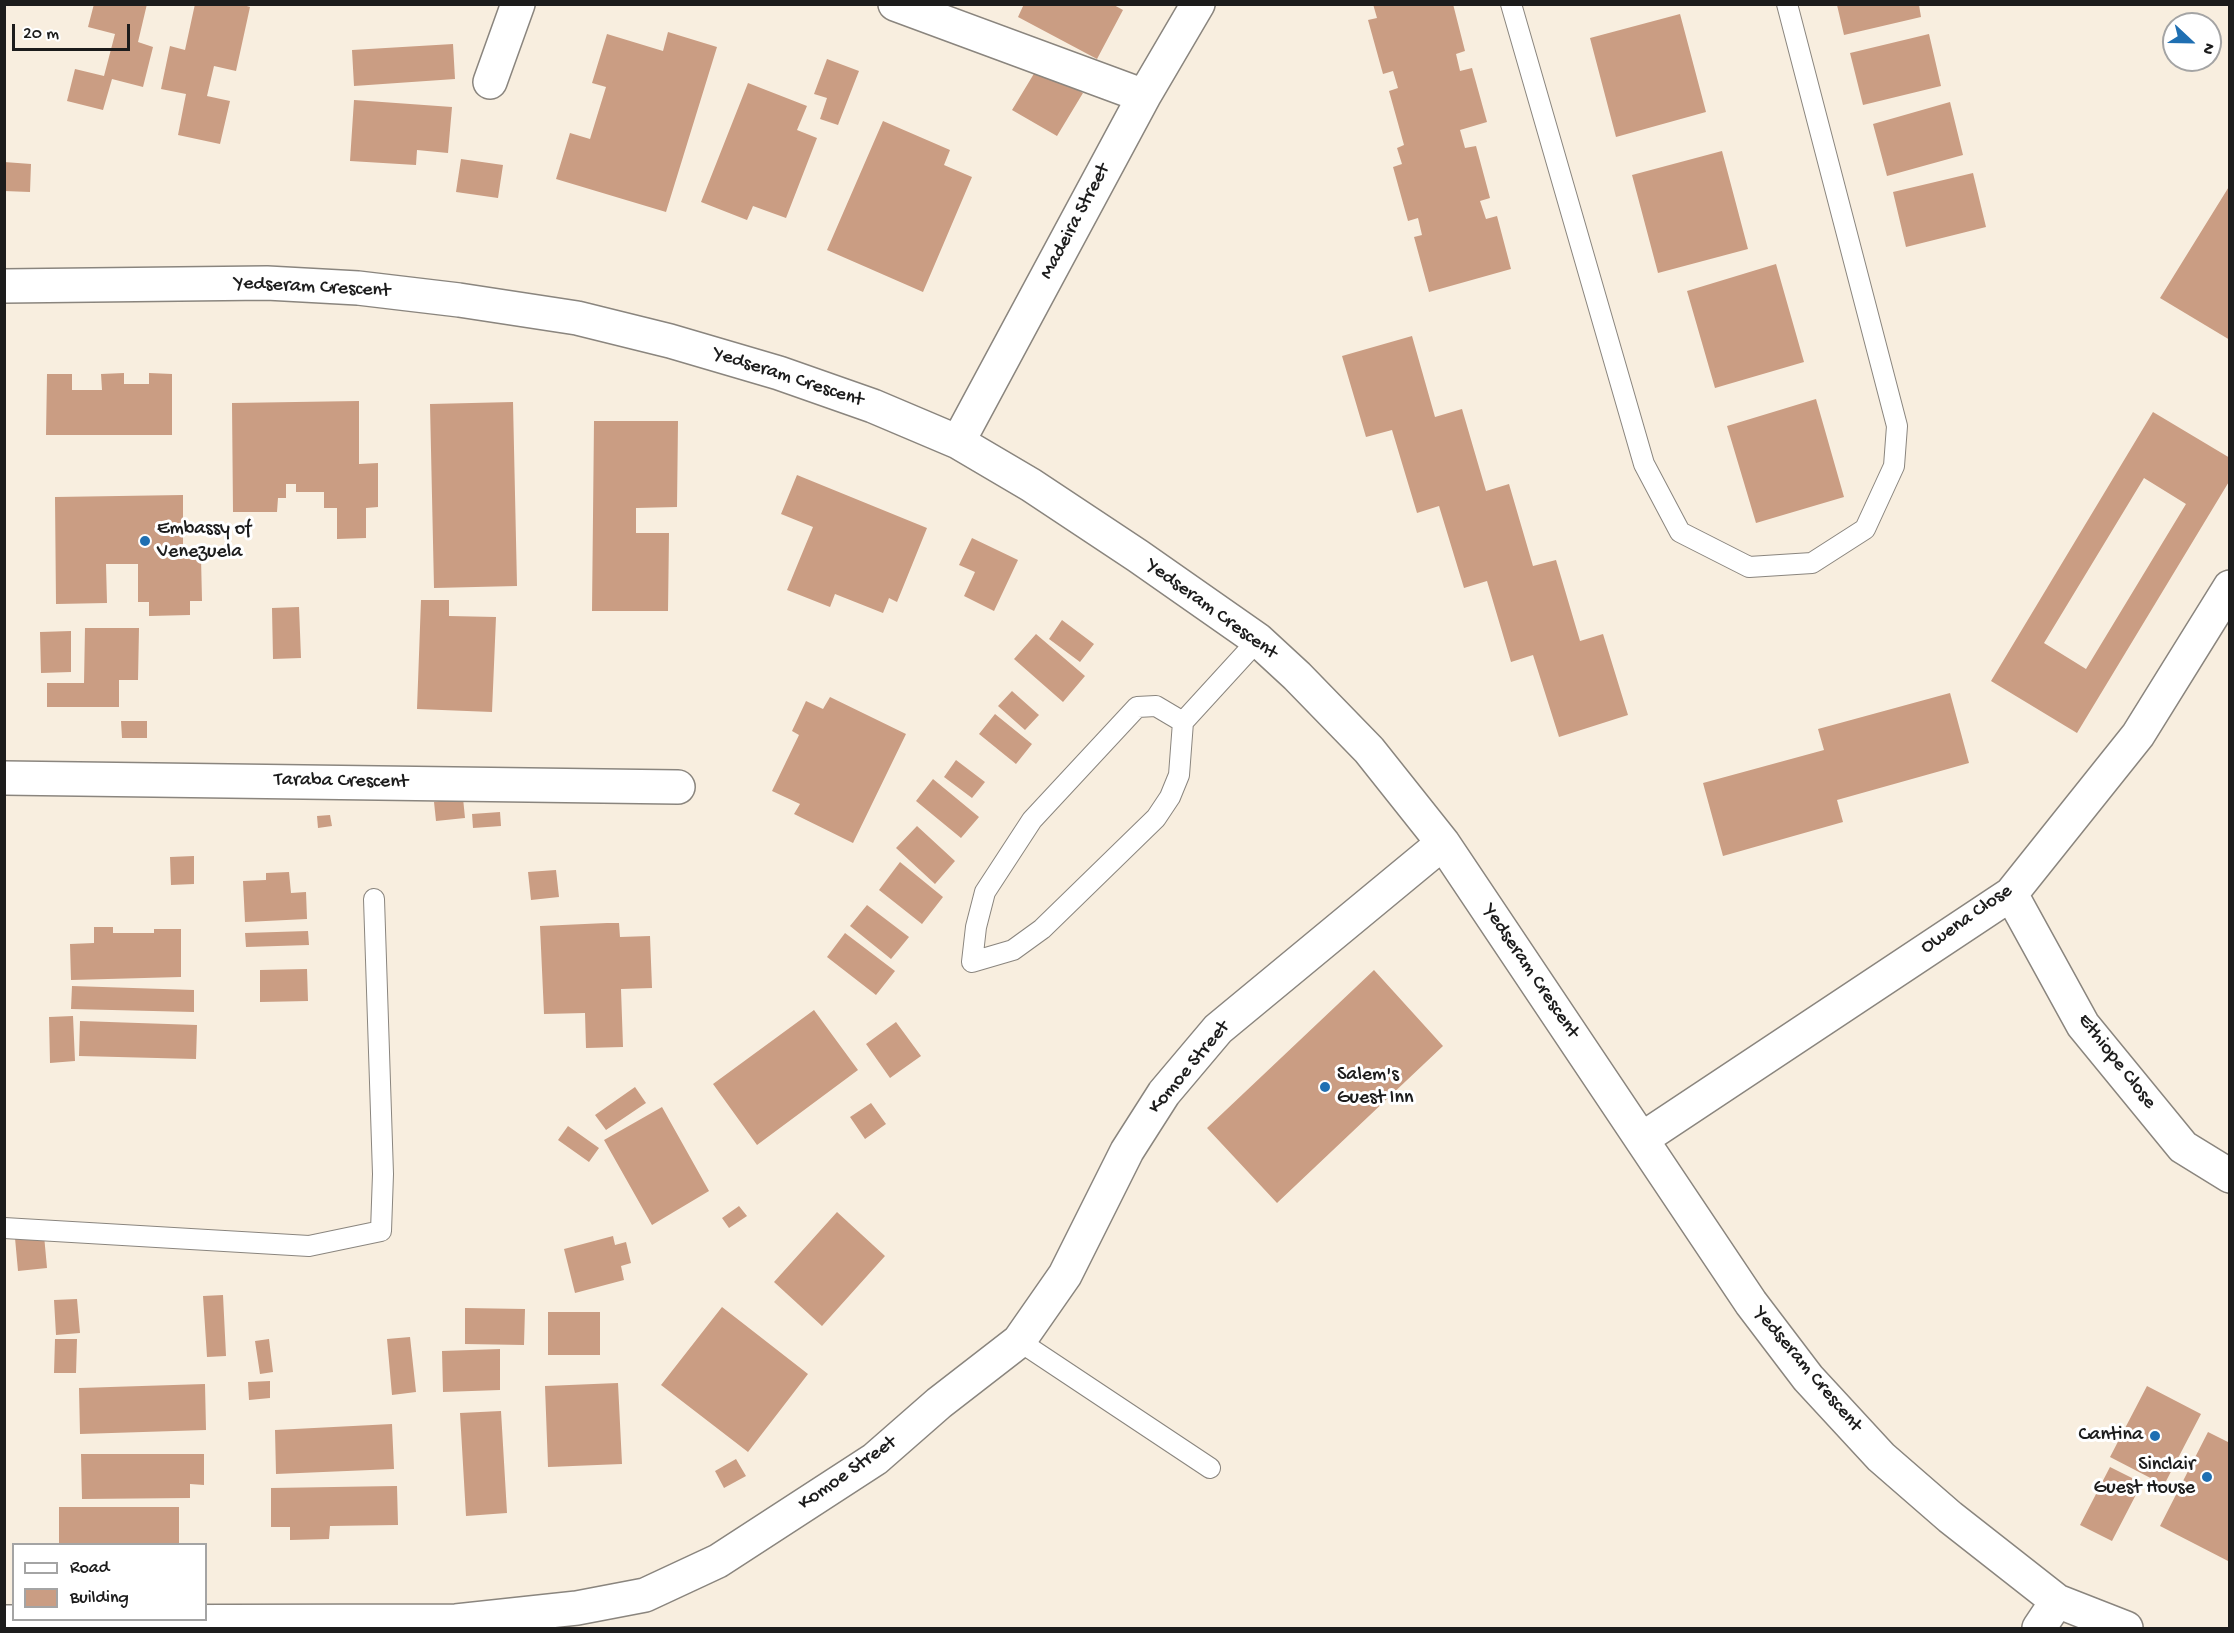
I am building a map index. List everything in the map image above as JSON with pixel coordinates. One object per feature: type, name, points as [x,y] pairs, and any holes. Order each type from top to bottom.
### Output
[{"type":"street","points":[[490,82],[518,4]]},
{"type":"street","points":[[895,4],[1144,96]]},
{"type":"street","name":"Madeira Street","points":[[958,442],[1144,96],[1198,4]]},
{"type":"street","name":"Yedseram Crescent","points":[[4,286],[267,283],[336,287],[459,300],[577,318],[670,341],[779,373],[873,406],[958,442],[1031,485],[1258,640],[1297,676],[1369,750],[1443,843],[1751,1303],[1808,1378],[1881,1457],[1950,1517],[2057,1601],[2126,1629]]},
{"type":"street","name":"Owena Close","points":[[1642,1139],[2011,894],[2138,735],[2229,587]]},
{"type":"street","name":"Taraba Crescent","points":[[4,778],[678,787]]},
{"type":"street","name":"Komoe Street","points":[[4,1622],[456,1621],[578,1618],[645,1595],[718,1561],[875,1460],[939,1404],[1019,1341],[1065,1275],[1127,1151],[1170,1085],[1218,1029],[1443,843]]},
{"type":"street","name":"Ethiope Close","points":[[2011,894],[2084,1025],[2183,1147],[2229,1176]]},
{"type":"street","points":[[2039,1629],[2057,1601]]},
{"type":"lane","points":[[1517,6],[1644,464],[1680,532],[1749,567],[1812,563],[1864,529],[1894,466],[1897,426],[1787,4]]},
{"type":"lane","points":[[1183,722],[1156,706],[1137,707],[1032,820],[984,892],[976,927],[972,962],[1013,950],[1042,930],[1156,818],[1170,797],[1179,775],[1183,722],[1258,640]]},
{"type":"lane","points":[[4,1228],[309,1246],[381,1231],[382,1174],[374,899]]},
{"type":"lane","points":[[1019,1341],[1210,1468]]},
{"type":"building","points":[[94,4],[147,4],[138,42],[153,47],[143,87],[112,79],[103,110],[67,101],[75,69],[104,76],[115,34],[88,27]]},
{"type":"building","points":[[195,4],[240,4],[250,7],[236,71],[214,66],[207,96],[230,101],[220,144],[178,135],[186,94],[161,89],[170,46],[185,50]]},
{"type":"building","points":[[1024,4],[1112,4],[1123,10],[1097,59],[1018,17]]},
{"type":"building","points":[[1373,4],[1453,4],[1465,51],[1456,54],[1460,71],[1472,68],[1487,122],[1460,130],[1465,148],[1476,146],[1490,198],[1480,201],[1486,219],[1497,216],[1511,269],[1429,292],[1414,237],[1422,235],[1418,218],[1408,221],[1393,167],[1402,164],[1397,148],[1404,145],[1389,91],[1398,88],[1393,71],[1383,74],[1368,20],[1377,18]]},
{"type":"building","points":[[1837,5],[1919,5],[1921,17],[1844,35]]},
{"type":"building","points":[[1680,14],[1706,112],[1616,137],[1590,38]]},
{"type":"building","points":[[668,32],[717,47],[666,212],[556,179],[570,133],[590,139],[606,87],[592,83],[607,34],[663,51]]},
{"type":"building","points":[[1929,34],[1941,86],[1863,105],[1850,53]]},
{"type":"building","points":[[453,44],[455,79],[354,86],[352,50]]},
{"type":"building","points":[[827,59],[859,71],[838,125],[820,119],[827,98],[814,94]]},
{"type":"building","points":[[1038,67],[1083,93],[1057,136],[1012,110]]},
{"type":"building","points":[[748,83],[807,106],[797,130],[817,138],[786,218],[753,206],[747,220],[701,202]]},
{"type":"building","points":[[354,100],[452,107],[448,153],[417,150],[416,165],[350,161]]},
{"type":"building","points":[[1950,102],[1963,155],[1887,176],[1873,124]]},
{"type":"building","points":[[883,121],[950,150],[944,165],[972,177],[923,292],[827,250]]},
{"type":"building","points":[[1722,151],[1748,249],[1658,273],[1632,175]]},
{"type":"building","points":[[461,159],[503,165],[498,198],[456,192]]},
{"type":"building","points":[[4,162],[31,164],[30,192],[4,191]]},
{"type":"building","points":[[1973,173],[1986,227],[1906,247],[1893,192]]},
{"type":"building","points":[[2230,185],[2230,340],[2160,298]]},
{"type":"building","points":[[1776,264],[1804,362],[1715,388],[1687,291]]},
{"type":"building","points":[[1412,336],[1435,417],[1462,409],[1486,491],[1509,484],[1533,566],[1556,560],[1580,641],[1603,634],[1628,715],[1559,737],[1533,655],[1511,662],[1487,581],[1464,588],[1439,506],[1417,513],[1392,430],[1366,437],[1342,356]]},
{"type":"building","points":[[124,373],[124,384],[149,384],[149,373],[172,374],[172,435],[46,435],[47,374],[72,374],[72,390],[102,390],[101,374]]},
{"type":"building","points":[[1816,399],[1844,497],[1756,523],[1727,426]]},
{"type":"building","points":[[359,401],[359,464],[378,463],[378,507],[366,508],[366,538],[337,539],[337,508],[324,508],[324,492],[296,492],[296,484],[286,484],[286,498],[278,498],[277,512],[233,512],[232,403]]},
{"type":"building","points":[[513,402],[517,586],[434,588],[430,404]]},
{"type":"building","points":[[2153,412],[2230,458],[2230,480],[2077,733],[1991,681]],"holes":[[[2144,478],[2186,504],[2086,669],[2044,643]]]},
{"type":"building","points":[[594,421],[678,421],[677,507],[636,508],[636,533],[669,533],[668,611],[592,611]]},
{"type":"building","points":[[797,475],[927,528],[897,602],[889,598],[883,613],[835,594],[830,607],[787,590],[813,527],[781,514]]},
{"type":"building","points":[[183,495],[183,557],[201,557],[202,601],[190,601],[190,615],[149,616],[149,602],[138,602],[138,564],[106,564],[107,603],[56,604],[55,497]]},
{"type":"building","points":[[972,538],[1018,560],[994,611],[964,596],[975,572],[959,565]]},
{"type":"building","points":[[421,600],[449,600],[449,616],[496,617],[492,712],[417,709]]},
{"type":"building","points":[[299,607],[301,658],[273,659],[272,608]]},
{"type":"building","points":[[1062,620],[1094,644],[1080,662],[1049,639]]},
{"type":"building","points":[[85,628],[139,628],[138,680],[119,680],[119,707],[47,707],[47,683],[84,683]]},
{"type":"building","points":[[71,631],[71,672],[41,673],[40,632]]},
{"type":"building","points":[[1036,634],[1085,676],[1063,702],[1014,659]]},
{"type":"building","points":[[1012,691],[1039,715],[1025,730],[998,706]]},
{"type":"building","points":[[1950,693],[1969,763],[1837,800],[1843,822],[1723,856],[1703,783],[1824,750],[1818,729]]},
{"type":"building","points":[[830,697],[906,734],[853,843],[794,814],[800,804],[772,791],[799,735],[792,731],[806,701],[823,709]]},
{"type":"building","points":[[995,714],[1032,744],[1016,764],[979,734]]},
{"type":"building","points":[[121,721],[147,721],[147,738],[122,738]]},
{"type":"building","points":[[956,760],[985,782],[972,798],[944,777]]},
{"type":"building","points":[[933,779],[979,817],[961,838],[916,801]]},
{"type":"building","points":[[463,798],[465,818],[436,821],[434,802]]},
{"type":"building","points":[[500,812],[501,826],[473,828],[472,814]]},
{"type":"building","points":[[330,815],[332,826],[318,828],[317,816]]},
{"type":"building","points":[[917,826],[955,861],[935,884],[896,848]]},
{"type":"building","points":[[194,856],[194,884],[171,885],[170,857]]},
{"type":"building","points":[[900,862],[943,897],[922,924],[879,890]]},
{"type":"building","points":[[556,870],[559,897],[531,900],[528,872]]},
{"type":"building","points":[[289,872],[291,893],[306,892],[307,919],[245,922],[243,881],[266,880],[266,873]]},
{"type":"building","points":[[867,905],[909,937],[891,959],[850,926]]},
{"type":"building","points":[[619,923],[620,937],[650,936],[652,988],[621,989],[623,1047],[586,1048],[585,1013],[544,1014],[540,926]]},
{"type":"building","points":[[94,927],[113,927],[113,933],[154,933],[154,929],[181,929],[181,977],[71,980],[70,944],[94,943]]},
{"type":"building","points":[[308,931],[309,945],[246,947],[245,933]]},
{"type":"building","points":[[845,933],[895,971],[876,995],[827,957]]},
{"type":"building","points":[[307,969],[308,1001],[260,1002],[260,970]]},
{"type":"building","name":"Salem's Guest Inn","points":[[1374,970],[1443,1046],[1277,1203],[1207,1128]]},
{"type":"building","points":[[72,986],[194,990],[194,1012],[71,1009]]},
{"type":"building","points":[[814,1010],[858,1070],[757,1145],[713,1084]]},
{"type":"building","points":[[73,1016],[75,1061],[50,1063],[49,1017]]},
{"type":"building","points":[[80,1021],[197,1025],[196,1059],[79,1056]]},
{"type":"building","points":[[896,1022],[921,1056],[890,1078],[866,1044]]},
{"type":"building","points":[[635,1087],[646,1103],[606,1130],[595,1115]]},
{"type":"building","points":[[871,1103],[886,1124],[865,1139],[850,1117]]},
{"type":"building","points":[[662,1107],[709,1191],[652,1225],[604,1140]]},
{"type":"building","points":[[568,1126],[599,1148],[589,1162],[558,1140]]},
{"type":"building","points":[[739,1206],[747,1216],[729,1228],[722,1218]]},
{"type":"building","points":[[837,1212],[885,1256],[822,1326],[774,1282]]},
{"type":"building","points":[[44,1235],[47,1268],[18,1271],[15,1238]]},
{"type":"building","points":[[613,1236],[615,1245],[626,1242],[631,1263],[621,1266],[624,1280],[575,1293],[564,1249]]},
{"type":"building","points":[[223,1295],[226,1356],[207,1357],[203,1296]]},
{"type":"building","points":[[77,1299],[80,1333],[56,1335],[54,1300]]},
{"type":"building","points":[[722,1307],[808,1374],[748,1452],[661,1385]]},
{"type":"building","points":[[465,1308],[525,1309],[524,1345],[465,1344]]},
{"type":"building","points":[[548,1312],[600,1312],[600,1355],[548,1355]]},
{"type":"building","points":[[410,1337],[416,1392],[392,1395],[387,1339]]},
{"type":"building","points":[[55,1339],[77,1339],[76,1373],[54,1373]]},
{"type":"building","points":[[269,1339],[273,1372],[260,1374],[255,1341]]},
{"type":"building","points":[[500,1349],[500,1390],[443,1392],[442,1351]]},
{"type":"building","points":[[270,1381],[270,1398],[249,1400],[248,1382]]},
{"type":"building","points":[[618,1383],[622,1464],[548,1467],[545,1386]]},
{"type":"building","points":[[205,1384],[206,1430],[80,1434],[79,1388]]},
{"type":"building","name":"Cantina","points":[[2147,1386],[2201,1414],[2164,1485],[2110,1457]]},
{"type":"building","points":[[501,1411],[507,1513],[466,1516],[460,1413]]},
{"type":"building","points":[[392,1424],[394,1469],[276,1474],[275,1430]]},
{"type":"building","name":"Sinclair Guest House","points":[[2208,1432],[2230,1443],[2230,1562],[2160,1526]]},
{"type":"building","points":[[81,1454],[204,1454],[204,1485],[190,1484],[190,1498],[82,1499]]},
{"type":"building","points":[[736,1459],[746,1476],[724,1488],[715,1471]]},
{"type":"building","points":[[2110,1467],[2142,1483],[2112,1541],[2080,1525]]},
{"type":"building","points":[[397,1486],[398,1525],[330,1526],[329,1539],[290,1540],[290,1527],[271,1527],[271,1488]]},
{"type":"building","points":[[59,1507],[179,1507],[179,1543],[59,1543]]},
{"type":"place","name":"Embassy of Venezuela","points":[[145,541]]},
{"type":"place","name":"Salem's Guest Inn","points":[[1325,1087]]},
{"type":"place","name":"Cantina","points":[[2155,1436]]},
{"type":"place","name":"Sinclair Guest House","points":[[2207,1477]]}]
